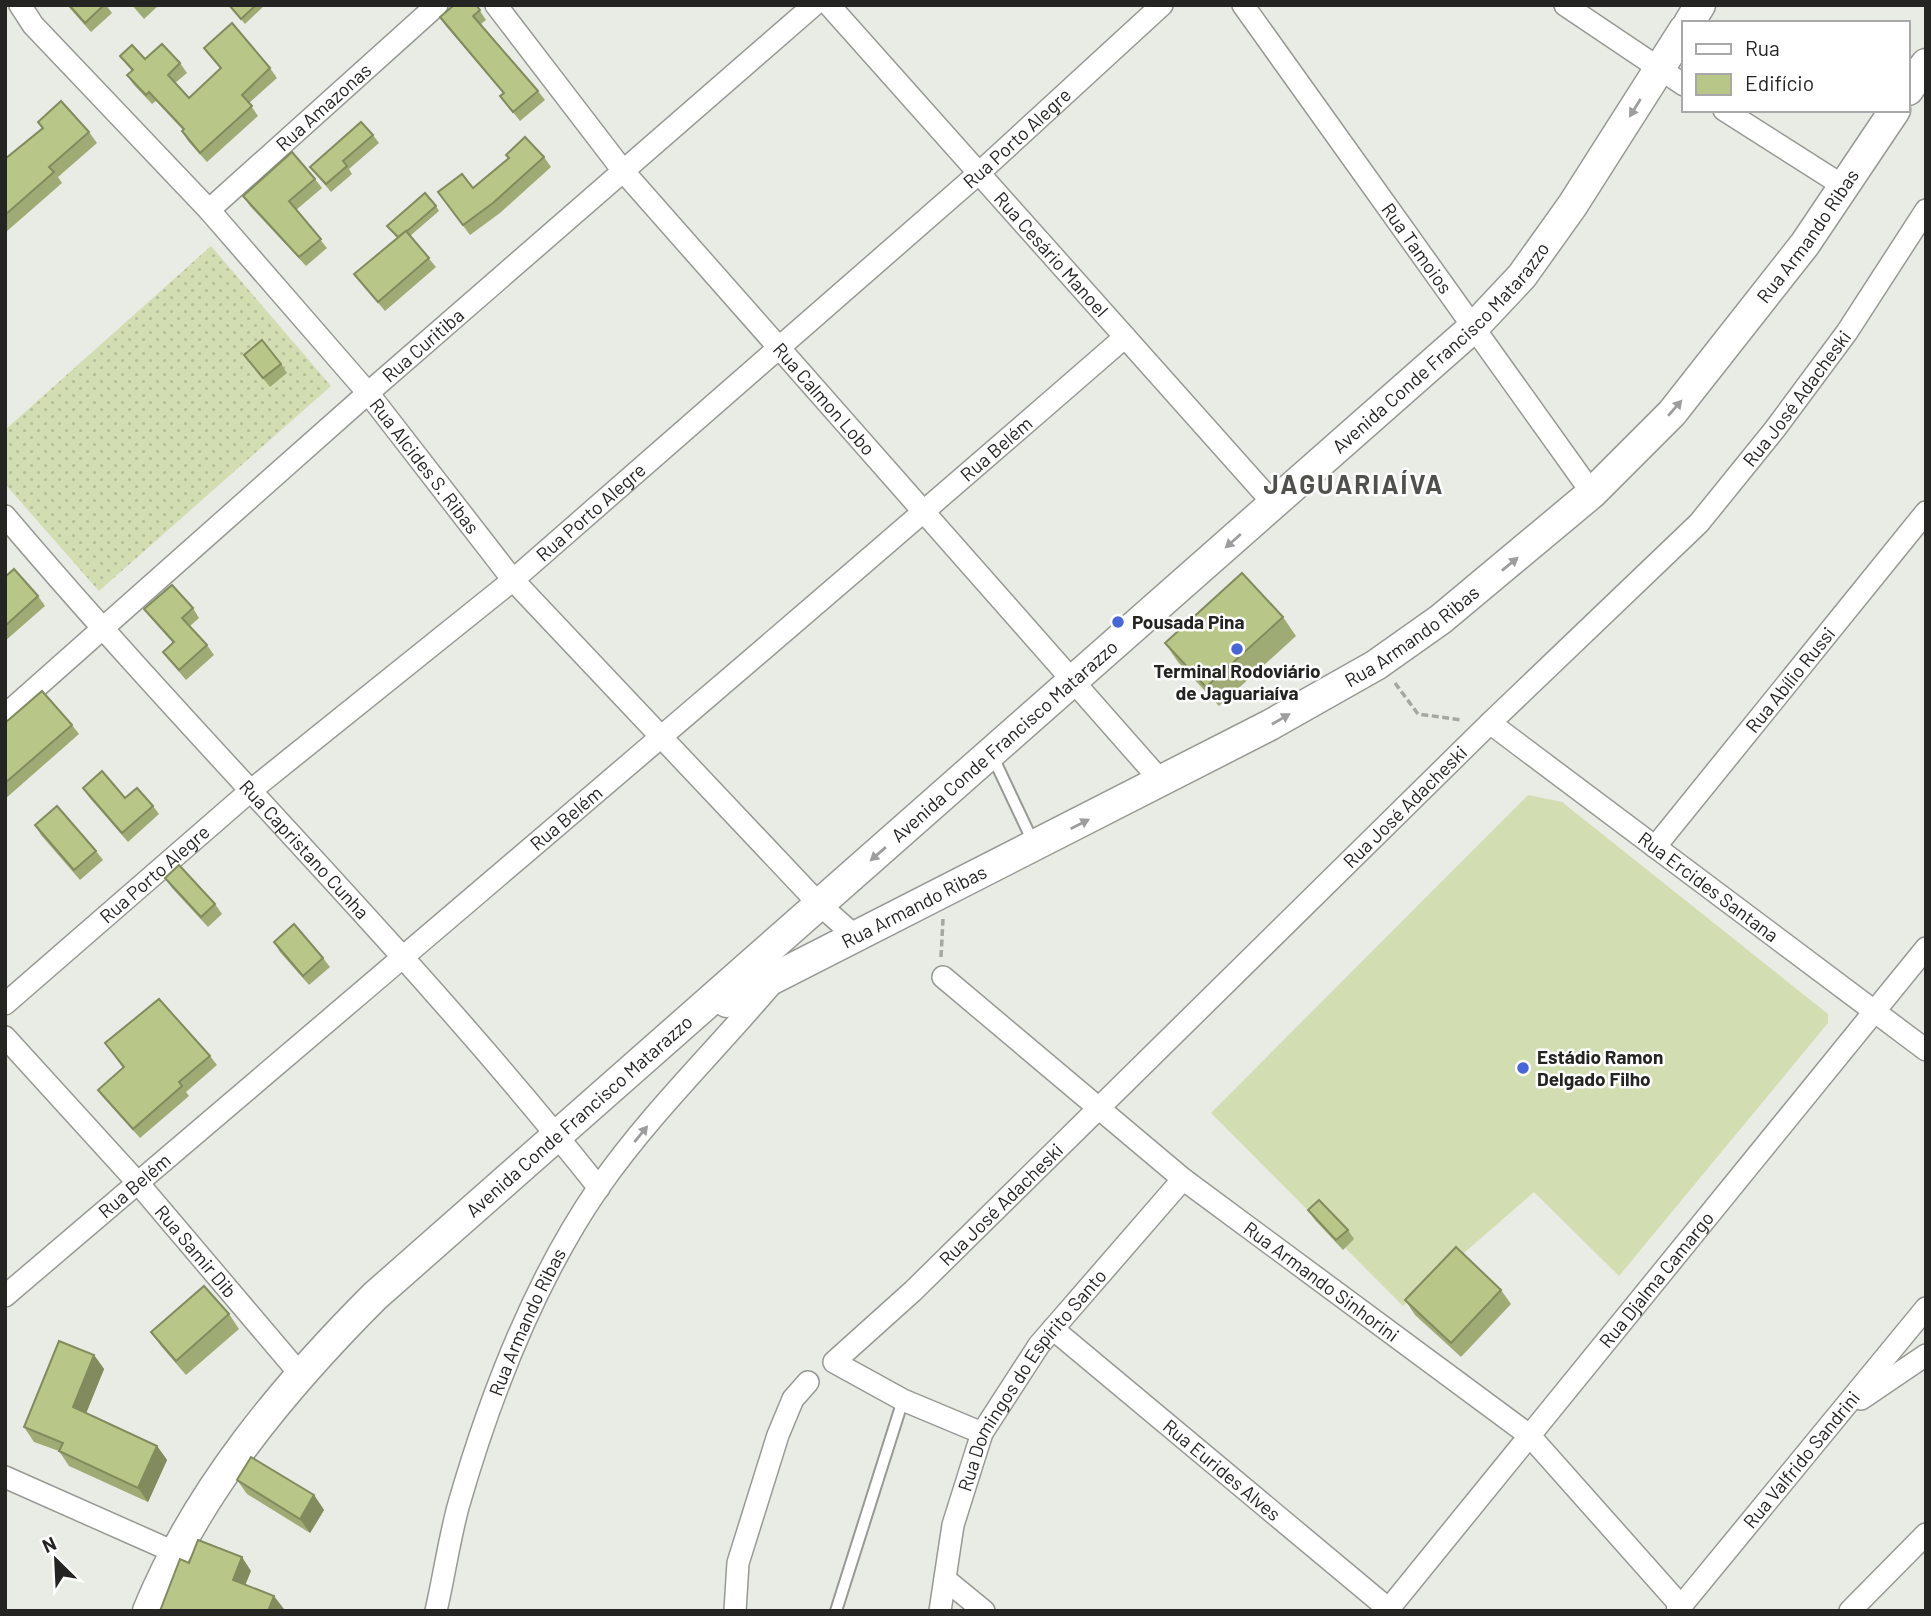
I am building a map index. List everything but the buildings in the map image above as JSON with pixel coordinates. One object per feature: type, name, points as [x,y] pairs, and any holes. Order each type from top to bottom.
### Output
[{"type":"street","name":"Rua Alcides S. Ribas","points":[[20,5],[33,25],[209,210],[368,393],[513,580],[820,905],[856,937]]},
{"type":"street","name":"Rua Amazonas","points":[[209,210],[437,5]]},
{"type":"street","name":"Rua Calmon Lobo","points":[[496,5],[624,172],[1162,782]]},
{"type":"street","name":"Rua Curitiba","points":[[5,715],[368,393],[814,5]]},
{"type":"street","name":"Rua Cesário Manoel","points":[[829,5],[1274,504]]},
{"type":"street","name":"Rua Porto Alegre","points":[[5,1004],[249,792],[513,580],[979,173],[1163,5]]},
{"type":"street","name":"Rua Tamoios","points":[[1243,5],[1592,493]]},
{"type":"street","points":[[1565,5],[1682,84]]},
{"type":"street","points":[[1690,21],[1700,5]]},
{"type":"street","name":"Avenida Conde Francisco Matarazzo","points":[[149,1611],[174,1552],[257,1429],[300,1374],[375,1296],[1475,327],[1522,276],[1572,206],[1682,33]]},
{"type":"street","points":[[1910,87],[1926,64]]},
{"type":"street","points":[[1727,112],[1845,187]]},
{"type":"street","name":"Rua Armando Ribas","points":[[687,1023],[1162,782],[1376,665],[1441,619],[1592,493],[1672,413],[1845,187],[1894,112]]},
{"type":"street","name":"Rua José Adacheski","points":[[903,1400],[834,1362],[905,1299],[1490,723],[1699,523],[1775,429],[1847,332],[1926,210]]},
{"type":"street","name":"Rua Belém","points":[[5,1296],[402,956],[662,740],[1125,337]]},
{"type":"street","name":"Rua Abílio Russi","points":[[1655,847],[1926,512]]},
{"type":"street","name":"Rua Capristano Cunha","points":[[5,516],[102,630],[402,956],[558,1136],[598,1188]]},
{"type":"street","name":"Rua Ercides Santana","points":[[1490,723],[1926,1050]]},
{"type":"street","name":"Rua Djalma Camargo","points":[[1389,1610],[1926,948]]},
{"type":"street","name":"Rua Armando Ribas","points":[[436,1611],[458,1508],[492,1401],[544,1283],[598,1188],[645,1129],[778,976]]},
{"type":"street","name":"Rua Armando Sinhorini","points":[[943,977],[1183,1179],[1529,1435],[1679,1608]]},
{"type":"street","name":"Rua Samir Dib","points":[[5,1037],[138,1183],[300,1374]]},
{"type":"street","name":"Rua Domingos do Espírito Santo","points":[[940,1611],[953,1525],[982,1433],[1039,1345],[1183,1179]]},
{"type":"street","name":"Rua Valfrido Sandrini","points":[[1679,1608],[1845,1410],[1926,1308]]},
{"type":"street","name":"Rua Eurides Alves","points":[[1053,1329],[1389,1610]]},
{"type":"street","points":[[1845,1410],[1926,1355]]},
{"type":"street","points":[[735,1611],[738,1563],[778,1435],[793,1399],[808,1382]]},
{"type":"street","points":[[903,1400],[982,1433]]},
{"type":"street","points":[[5,1476],[174,1552]]},
{"type":"street","points":[[1850,1611],[1926,1534]]},
{"type":"street","points":[[945,1579],[984,1611]]},
{"type":"lane","points":[[992,755],[1036,846]]},
{"type":"lane","points":[[836,1611],[903,1400]]},
{"type":"path","points":[[1376,665],[1404,691],[1418,714],[1490,723]]},
{"type":"path","points":[[943,977],[940,970],[944,893]]},
{"type":"green space","points":[[211,246],[331,386],[99,591],[5,484],[5,430]]},
{"type":"green space","name":"Estádio Ramon Delgado Filho","points":[[1528,795],[1562,802],[1828,1014],[1828,1023],[1619,1276],[1534,1192],[1403,1306],[1211,1113]]},
{"type":"place","name":"Pousada Pina","points":[[1118,622]]},
{"type":"place","name":"Terminal Rodoviário de Jaguariaíva","points":[[1237,649]]},
{"type":"place","name":"Estádio Ramon Delgado Filho","points":[[1523,1068]]},
{"type":"district","name":"JAGUARIAÍVA","points":[[1354,485]]}]
